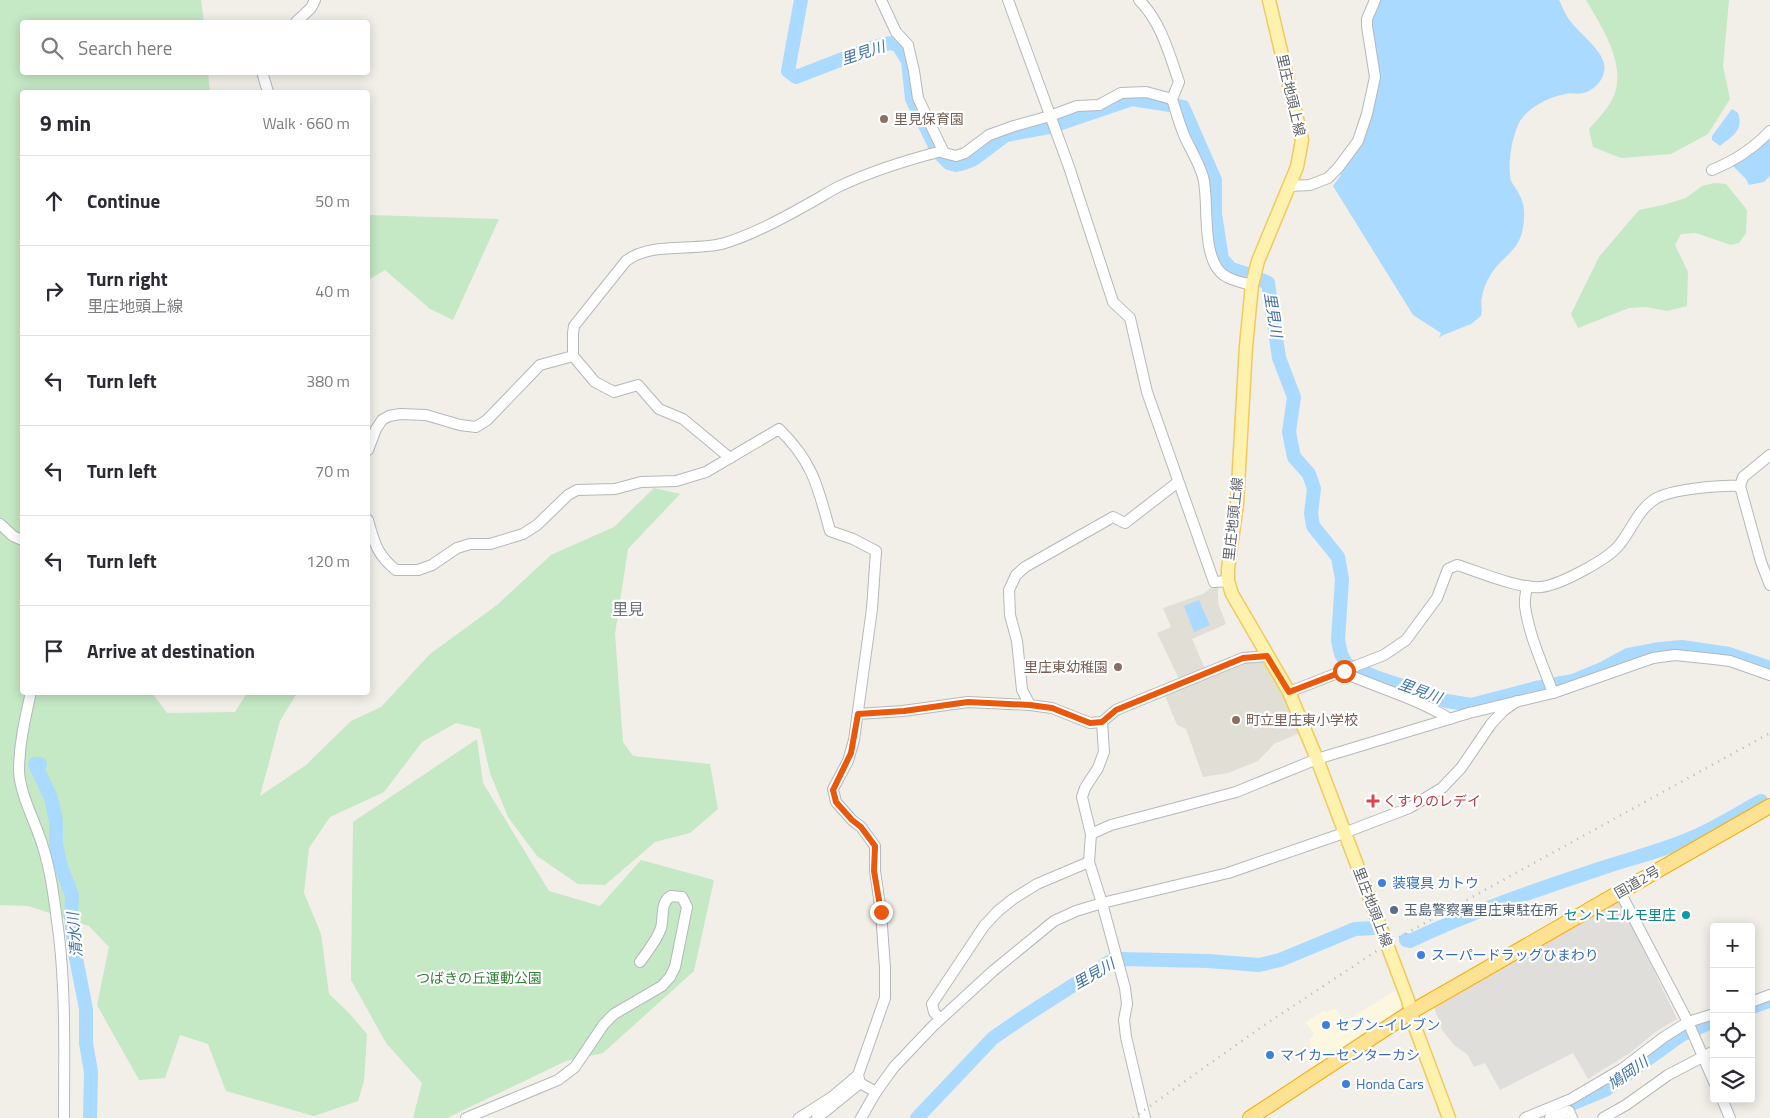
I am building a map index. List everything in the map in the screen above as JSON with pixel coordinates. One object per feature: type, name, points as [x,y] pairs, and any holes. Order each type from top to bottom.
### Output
[{"type":"highway","name":"国道2号","points":[[1250,1118],[1412,1012],[1770,806]]},
{"type":"main road","name":"里庄地頭上線","points":[[1269,0],[1302,140],[1297,167],[1253,279],[1246,346],[1236,504],[1228,581],[1232,594],[1289,692],[1317,759],[1387,944],[1449,1118]]},
{"type":"street","points":[[298,20],[311,8],[315,0]]},
{"type":"street","points":[[881,0],[896,32],[908,45],[918,98],[944,153],[956,156],[965,153],[988,135],[1077,106],[1099,105],[1121,93],[1146,92],[1172,99]]},
{"type":"street","points":[[1008,0],[1069,167],[1113,302],[1130,318],[1148,392],[1214,582],[1228,581]]},
{"type":"street","points":[[1139,0],[1150,10],[1163,38],[1179,82],[1172,99],[1183,133],[1203,175],[1209,247],[1214,260],[1222,274],[1227,278],[1253,279]]},
{"type":"street","points":[[1289,186],[1310,185],[1328,178],[1358,141],[1367,114],[1375,77],[1367,19],[1375,0]]},
{"type":"street","points":[[263,75],[267,90]]},
{"type":"street","points":[[1712,170],[1727,164],[1747,151],[1770,130]]},
{"type":"street","points":[[730,458],[683,419],[660,409],[638,385],[614,392],[595,382],[572,356],[572,333],[574,326],[626,261],[640,252],[655,249],[695,248],[725,243],[762,228],[837,187],[892,165],[942,151]]},
{"type":"street","points":[[370,445],[382,420],[400,414],[426,415],[460,425],[476,427],[487,420],[540,365],[572,356]]},
{"type":"street","points":[[370,527],[376,548],[385,562],[396,570],[418,570],[432,565],[457,548],[470,544],[490,544],[523,534],[537,525],[568,495],[577,490],[615,489],[641,482],[676,481],[706,472],[779,429],[803,456],[813,474],[830,531],[853,539],[876,551],[872,608],[851,753],[833,790],[836,802],[861,827],[875,846],[874,871],[881,912],[886,968],[885,998],[859,1079],[817,1118]]},
{"type":"street","points":[[1770,455],[1743,477],[1740,486],[1761,562],[1770,585]]},
{"type":"street","points":[[1030,705],[1022,690],[1017,641],[1010,615],[1009,590],[1016,575],[1025,567],[1113,517],[1125,523],[1178,482]]},
{"type":"street","points":[[1289,692],[1384,655],[1406,640],[1437,598],[1448,568],[1457,565],[1527,586],[1542,587],[1553,584],[1604,558],[1619,546],[1644,508],[1656,498],[1673,492],[1729,485],[1740,486]]},
{"type":"street","points":[[0,524],[13,536],[20,539]]},
{"type":"street","points":[[1527,586],[1525,604],[1527,616],[1553,692]]},
{"type":"street","points":[[1091,834],[1111,825],[1236,792],[1317,759],[1450,718],[1553,692],[1639,662],[1675,655],[1730,661],[1770,675]]},
{"type":"street","points":[[858,714],[904,711],[968,702],[1052,708],[1090,723],[1102,722],[1116,710],[1243,658],[1267,656]]},
{"type":"street","points":[[1343,671],[1412,698],[1450,718]]},
{"type":"street","points":[[30,695],[20,741],[19,772],[21,785],[50,874],[59,936],[63,980],[64,1118]]},
{"type":"street","points":[[861,1118],[876,1092],[894,1067],[940,1019],[993,971],[1054,921],[1076,911],[1102,903],[1228,874],[1409,808],[1442,788],[1461,768],[1491,724],[1503,711],[1517,701]]},
{"type":"street","points":[[1102,722],[1104,752],[1098,768],[1082,796],[1091,834],[1089,862],[1125,988],[1127,1004],[1124,1020],[1126,1037],[1145,1118]]},
{"type":"street","points":[[940,1019],[934,1012],[932,1004],[984,926],[998,911],[1013,898],[1037,884],[1089,862]]},
{"type":"street","points":[[1620,892],[1688,1022],[1710,1073]]},
{"type":"street","points":[[466,1118],[558,1080],[575,1067],[604,1024],[614,1014],[662,986],[670,977],[675,967],[686,907],[682,898],[671,896],[667,898],[664,904],[661,928],[640,962]]},
{"type":"street","points":[[1755,1001],[1770,995]]},
{"type":"street","points":[[1525,1118],[1571,1099],[1622,1069],[1664,1037],[1688,1022],[1710,1015]]},
{"type":"street","points":[[1603,1118],[1626,1105],[1668,1075],[1710,1053]]},
{"type":"street","points":[[859,1079],[876,1092]]},
{"type":"street","points":[[799,1118],[859,1079]]},
{"type":"street","points":[[1724,1103],[1730,1118]]},
{"type":"street","points":[[1550,1118],[1569,1111],[1572,1118]]},
{"type":"shaded area","points":[[1213,586],[1218,586],[1218,603],[1226,624],[1192,639],[1206,671],[1180,681],[1157,633],[1171,627],[1163,608],[1203,594]]},
{"type":"shaded area","name":"町立里庄東小学校","points":[[1251,658],[1265,658],[1282,686],[1302,732],[1274,744],[1258,761],[1228,773],[1203,777],[1186,729],[1177,725],[1164,693]]},
{"type":"shaded area","points":[[1619,898],[1677,1019],[1654,1033],[1630,1053],[1588,1079],[1573,1053],[1500,1090],[1485,1063],[1474,1067],[1467,1054],[1455,1046],[1442,1030],[1433,1004]]},
{"type":"shaded area","points":[[1398,989],[1402,1000],[1399,1009],[1312,1067],[1299,1056],[1311,1049],[1309,1040],[1314,1035],[1306,1022],[1324,1010],[1326,1012],[1336,1009],[1344,1022]]},
{"type":"green space","points":[[0,0],[201,0],[204,20],[20,20],[20,75],[208,75],[210,90],[20,90],[20,695],[154,695],[167,713],[235,712],[246,695],[296,695],[280,721],[260,796],[306,765],[351,721],[381,707],[430,654],[497,605],[551,555],[614,527],[654,488],[680,494],[628,549],[615,634],[623,742],[633,756],[710,764],[718,809],[690,833],[655,842],[605,885],[578,884],[537,856],[508,817],[490,773],[480,729],[456,723],[422,742],[384,792],[330,817],[309,848],[304,893],[321,934],[329,994],[367,1034],[364,1081],[358,1101],[314,1116],[226,1091],[208,1044],[180,1035],[165,1078],[139,1080],[97,1005],[109,947],[89,926],[28,906],[0,905]]},
{"type":"green space","points":[[1586,0],[1729,0],[1723,66],[1730,99],[1708,134],[1671,154],[1621,158],[1593,147],[1589,129],[1609,105],[1618,79],[1616,65],[1607,37]]},
{"type":"green space","points":[[1714,183],[1726,184],[1747,210],[1746,233],[1739,243],[1731,245],[1696,233],[1681,234],[1675,245],[1688,272],[1687,306],[1667,311],[1646,307],[1629,308],[1578,328],[1571,314],[1599,257],[1639,210],[1686,198],[1702,186]]},
{"type":"green space","points":[[370,215],[499,219],[453,320],[430,309],[385,270],[370,279]]},
{"type":"green space","name":"つばきの丘運動公園","points":[[477,739],[483,783],[549,891],[600,906],[641,860],[714,880],[694,971],[603,1053],[566,1061],[447,1118],[413,1118],[422,1083],[386,1043],[351,980],[353,822]]},
{"type":"water","points":[[1376,0],[1559,0],[1568,18],[1598,52],[1604,66],[1601,79],[1587,92],[1581,94],[1567,93],[1546,100],[1529,111],[1520,121],[1513,142],[1510,174],[1511,181],[1521,198],[1523,206],[1524,218],[1521,236],[1518,243],[1494,269],[1487,281],[1481,299],[1481,316],[1471,324],[1440,338],[1441,333],[1413,315],[1333,186],[1341,175],[1340,172],[1372,107],[1370,29],[1373,29],[1372,20]]},
{"type":"water","points":[[1732,109],[1738,113],[1738,129],[1733,136],[1720,146],[1712,140],[1712,136]]},
{"type":"water","points":[[1767,138],[1770,142],[1770,176],[1764,182],[1749,185],[1746,179],[1732,165]]},
{"type":"water","points":[[1199,600],[1210,625],[1194,632],[1184,606]]},
{"type":"waterway","name":"里見川","points":[[801,0],[788,71],[796,77],[871,48],[890,43],[898,45],[908,61],[912,99],[938,152],[949,163],[956,165],[974,159],[1006,135],[1049,127],[1132,99],[1183,107],[1215,180],[1215,214],[1222,259],[1231,269],[1268,283],[1279,358],[1294,397],[1289,432],[1294,457],[1309,474],[1314,489],[1311,513],[1313,526],[1338,557],[1342,579],[1338,640],[1341,654],[1347,665],[1378,678],[1447,701],[1471,705],[1536,688],[1573,681],[1602,669],[1628,655],[1660,649],[1682,647],[1729,654],[1770,668]]},
{"type":"waterway","name":"清水川","points":[[40,764],[35,764],[51,798],[56,821],[56,844],[61,867],[72,895],[71,918],[76,958],[86,1009],[86,1043],[91,1072],[90,1118]]},
{"type":"waterway","name":"里見川","points":[[1406,940],[1410,941],[1456,920],[1528,893],[1682,842],[1711,829],[1761,801]]},
{"type":"waterway","name":"里見川","points":[[917,1118],[993,1038],[1111,961],[1121,959],[1208,961],[1259,965],[1280,960],[1355,929],[1373,928]]},
{"type":"waterway","name":"鳩岡川","points":[[1755,1006],[1770,1001]]},
{"type":"waterway","name":"鳩岡川","points":[[1559,1109],[1605,1090],[1681,1035],[1710,1023]]},
{"type":"railway","points":[[1133,1118],[1263,1026],[1387,944],[1770,733]]},
{"type":"place","name":"里見保育園","points":[[884,119]]},
{"type":"place","name":"里庄東幼稚園","points":[[1118,667]]},
{"type":"place","name":"町立里庄東小学校","points":[[1236,720]]},
{"type":"place","name":"くすりのレデイ","points":[[1373,801]]},
{"type":"place","name":"装寝具 カトウ","points":[[1382,883]]},
{"type":"place","name":"玉島警察署里庄東駐在所","points":[[1394,910]]},
{"type":"place","name":"セントエルモ里庄","points":[[1686,915]]},
{"type":"place","name":"スーパードラッグひまわり","points":[[1421,955]]},
{"type":"place","name":"セブン-イレブン","points":[[1326,1025]]},
{"type":"place","name":"マイカーセンターカシ","points":[[1270,1055]]},
{"type":"place","name":"Honda Cars","points":[[1346,1084]]},
{"type":"district","name":"里見","points":[[628,609]]},
{"type":"route","points":[[881,912],[874,871],[875,846],[861,827],[836,802],[833,790],[851,753],[858,714],[904,711],[968,702],[1052,708],[1090,723],[1102,722],[1116,710],[1252,656],[1267,656],[1289,692],[1344,671]]}]
